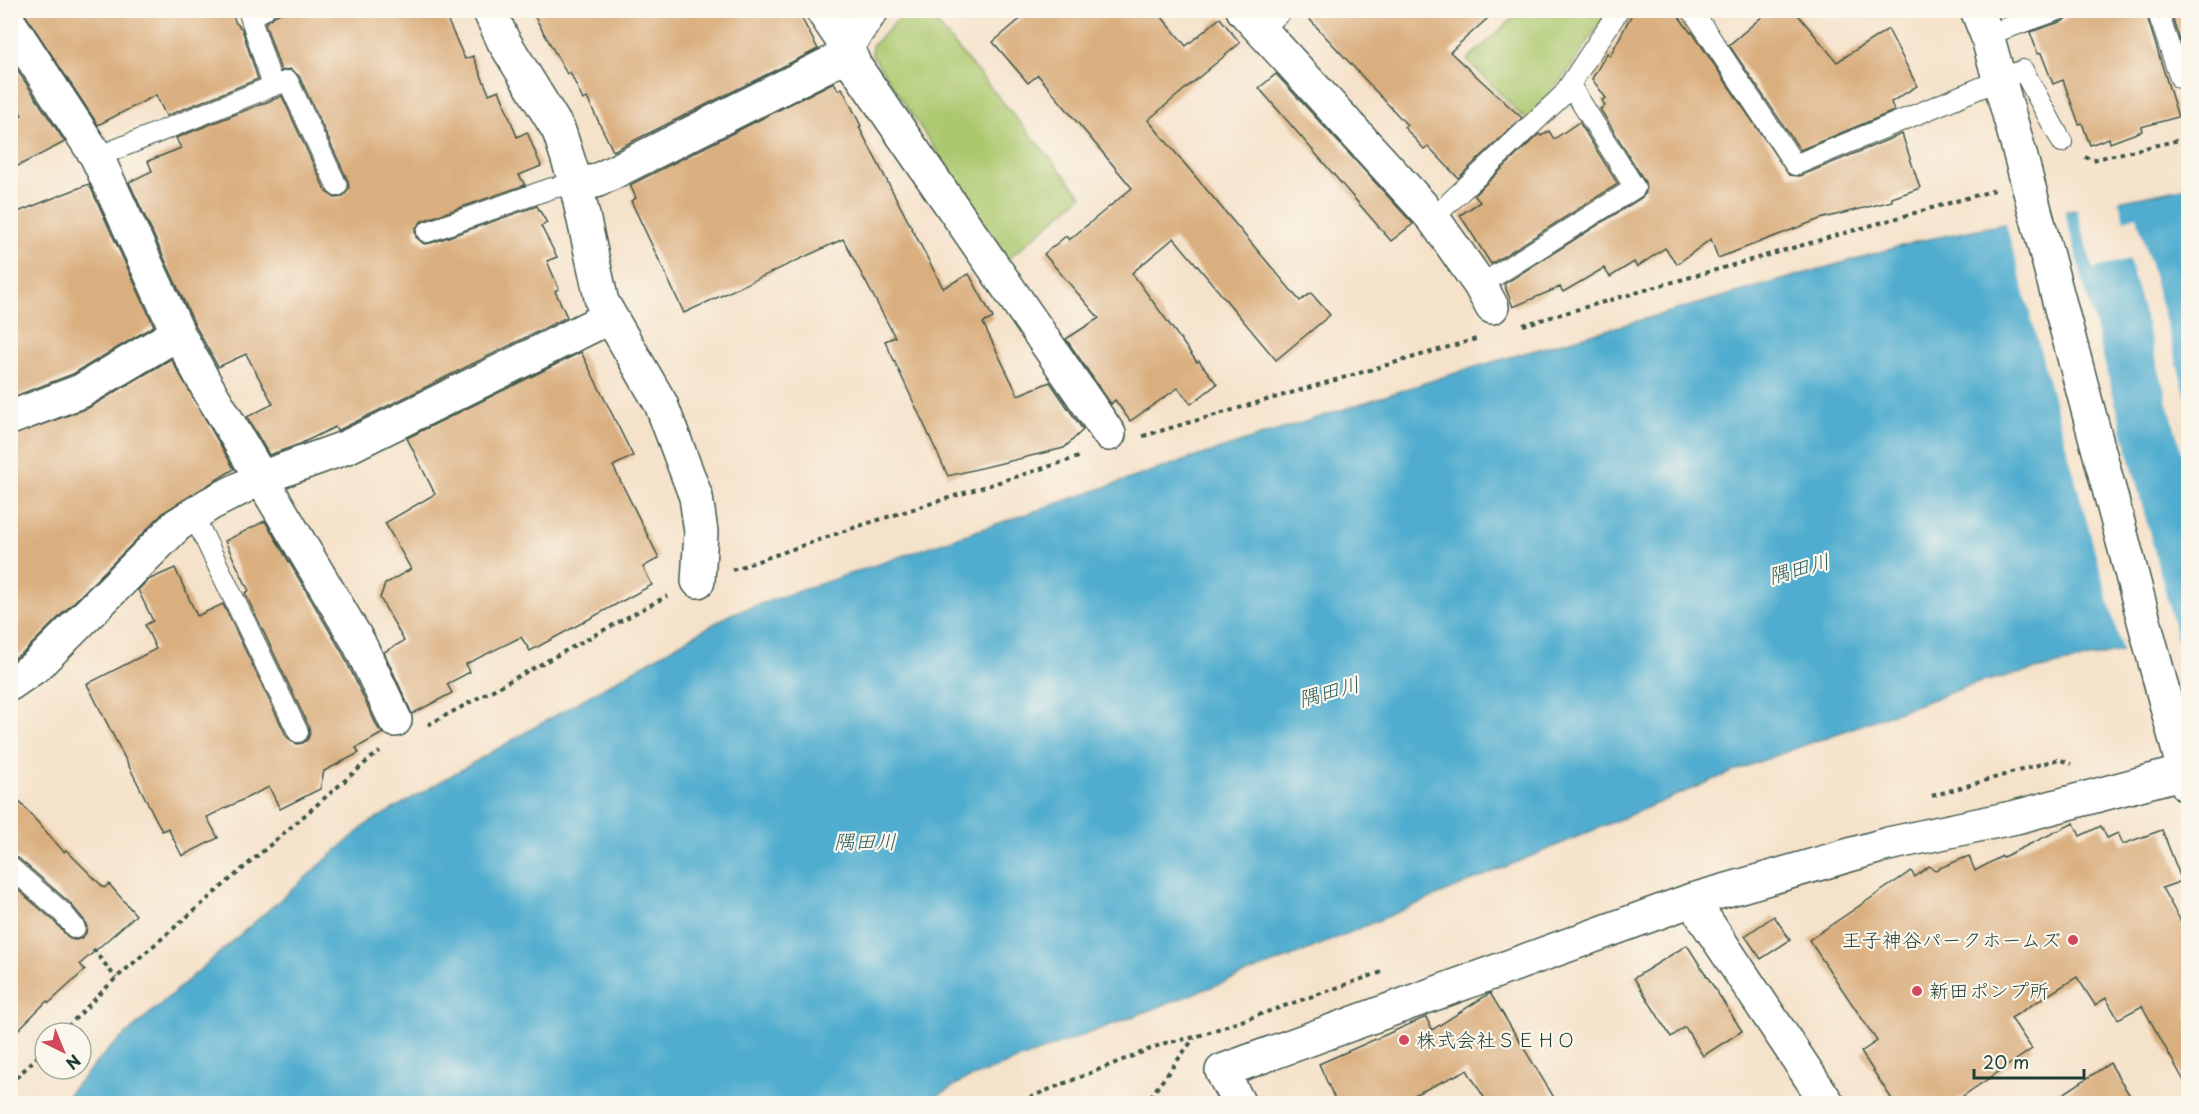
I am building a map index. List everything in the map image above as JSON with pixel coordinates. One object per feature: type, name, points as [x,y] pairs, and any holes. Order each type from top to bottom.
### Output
[{"type":"street","points":[[822,10],[847,46],[855,66],[1099,443]]},
{"type":"street","points":[[576,184],[596,181],[837,60],[872,10]]},
{"type":"street","points":[[494,12],[503,40],[559,131],[576,184],[602,302],[661,404],[696,497],[701,532],[698,581]]},
{"type":"street","points":[[1262,17],[1433,218],[1495,306]]},
{"type":"street","points":[[1239,1104],[1222,1071],[1692,900],[1888,844],[2016,817],[2184,770],[2020,154],[1982,23]]},
{"type":"street","points":[[10,24],[97,157],[178,333],[206,385],[360,643],[402,732]]},
{"type":"street","points":[[10,684],[36,666],[177,525],[193,514],[261,478],[347,447],[610,317]]},
{"type":"street","points":[[10,418],[81,391],[178,333]]},
{"type":"street","points":[[1692,900],[1828,1104]]},
{"type":"lane","points":[[264,10],[250,16],[273,86]]},
{"type":"lane","points":[[1433,218],[1563,95],[1619,10]]},
{"type":"lane","points":[[1692,10],[1796,165],[2024,70],[2069,148]]},
{"type":"lane","points":[[1982,23],[2058,10]]},
{"type":"lane","points":[[2157,10],[2180,78]]},
{"type":"lane","points":[[97,157],[288,81],[337,186]]},
{"type":"lane","points":[[1495,306],[1635,188],[1570,85]]},
{"type":"lane","points":[[427,232],[552,188],[576,184]]},
{"type":"lane","points":[[193,514],[298,732]]},
{"type":"lane","points":[[10,867],[62,912],[75,928]]},
{"type":"path","points":[[2069,148],[2092,160],[2188,138]]},
{"type":"path","points":[[1495,306],[1997,189]]},
{"type":"path","points":[[1142,436],[1480,337]]},
{"type":"path","points":[[73,1021],[116,978],[402,732],[646,605],[698,581],[1099,443]]},
{"type":"path","points":[[101,957],[116,978]]},
{"type":"path","points":[[1013,1104],[1165,1043],[1195,1037],[1145,1104]]},
{"type":"path","points":[[10,1084],[33,1061]]},
{"type":"path","points":[[1180,1104],[1197,1096]]},
{"type":"green space","points":[[908,10],[926,11],[1082,196],[1008,259],[872,55],[872,46]]},
{"type":"green space","points":[[1521,11],[1608,11],[1571,68],[1526,120],[1467,60]]},
{"type":"water","name":"隅田川","points":[[2188,187],[2188,636],[1977,683],[1739,769],[1291,957],[962,1081],[926,1103],[59,1104],[80,1081],[93,1081],[93,1067],[108,1050],[367,824],[731,614],[1165,467],[1465,370],[1919,241]]},
{"type":"pier","points":[[2118,198],[2124,220],[2137,216],[2188,404],[2188,476],[2129,259],[2093,269],[2076,206]]},
{"type":"pier","points":[[2064,209],[2178,641],[2123,654],[2005,221]]},
{"type":"building","points":[[22,10],[230,10],[236,23],[242,29],[258,79],[166,116],[156,95],[98,125]]},
{"type":"building","points":[[287,10],[443,10],[465,59],[473,56],[489,94],[499,90],[517,137],[527,132],[541,166],[519,175],[525,185],[422,221],[415,229],[416,237],[424,244],[431,243],[537,206],[547,223],[541,226],[557,257],[547,261],[559,289],[555,291],[567,317],[337,431],[335,427],[300,444],[269,455],[247,417],[273,404],[246,354],[218,367],[195,325],[129,182],[152,171],[148,161],[181,148],[176,138],[282,96],[326,192],[335,198],[342,197],[346,193],[349,188],[348,181],[299,76],[290,69],[281,71],[265,23]]},
{"type":"building","points":[[531,10],[793,10],[803,21],[818,49],[613,151],[587,98],[583,100],[570,72],[567,74]]},
{"type":"building","points":[[1031,10],[1156,10],[1186,46],[1220,18],[1240,43],[1148,120],[1300,301],[1311,293],[1330,315],[1276,360],[1174,238],[1132,273],[1197,362],[1199,361],[1217,384],[1191,404],[1178,388],[1130,421],[1115,400],[1111,404],[1066,339],[1099,318],[1044,254],[1066,236],[1069,240],[1132,188],[1038,75],[1028,83],[993,42]]},
{"type":"building","points":[[1301,10],[1497,10],[1450,52],[1522,118],[1458,178],[1428,146],[1424,149],[1404,127],[1407,125]]},
{"type":"building","points":[[1634,10],[1674,10],[1692,32],[1789,175],[1800,176],[1902,134],[1920,188],[1892,198],[1892,201],[1820,219],[1718,258],[1711,239],[1677,264],[1665,248],[1637,267],[1634,262],[1610,277],[1604,268],[1563,292],[1560,287],[1513,307],[1504,284],[1646,193],[1645,182],[1600,109],[1605,106],[1602,100],[1606,98],[1592,79],[1607,53],[1610,56]]},
{"type":"building","points":[[1770,10],[1794,10],[1837,62],[1888,29],[1917,86],[1891,102],[1894,111],[1800,150],[1729,45]]},
{"type":"building","points":[[2070,10],[2145,10],[2178,117],[2141,127],[2142,131],[2110,143],[2109,138],[2090,145],[2082,123],[2079,124],[2063,80],[2053,84],[2030,32],[2063,21]]},
{"type":"building","points":[[2170,10],[2188,10],[2188,66]]},
{"type":"building","points":[[10,59],[65,142],[10,170],[10,122],[22,115],[10,96]]},
{"type":"building","points":[[1276,74],[1413,224],[1391,241],[1259,88]]},
{"type":"building","points":[[834,82],[838,90],[842,88],[861,126],[859,127],[943,288],[969,274],[993,318],[983,323],[1018,395],[1050,382],[1083,430],[1064,448],[948,476],[885,341],[895,337],[843,239],[684,313],[631,201],[636,198],[630,185]]},
{"type":"building","points":[[1579,122],[1618,184],[1491,264],[1460,215],[1480,202],[1474,195],[1539,134],[1541,136],[1549,131],[1554,139]]},
{"type":"building","points":[[89,184],[154,326],[73,374],[10,398],[10,215]]},
{"type":"building","points":[[581,352],[633,456],[613,466],[659,558],[643,567],[652,585],[530,651],[521,637],[466,664],[470,672],[447,684],[452,693],[412,714],[384,652],[404,641],[380,598],[385,584],[411,569],[385,523],[435,494],[407,438]]},
{"type":"building","points":[[171,359],[234,469],[164,512],[24,652],[10,661],[10,436],[88,408]]},
{"type":"building","points":[[265,521],[342,652],[378,728],[383,733],[356,748],[359,753],[324,771],[320,789],[280,809],[269,787],[207,817],[218,838],[182,856],[168,828],[162,831],[87,684],[156,649],[145,625],[153,621],[138,590],[148,580],[175,568],[197,616],[223,604],[287,737],[297,744],[308,739],[309,727],[245,593],[249,591],[225,541]]},
{"type":"building","points":[[10,791],[64,852],[66,850],[104,888],[109,884],[136,915],[80,964],[85,970],[49,1003],[47,1001],[10,1038],[10,883],[53,920],[70,939],[82,938],[87,927],[70,903],[18,858],[10,855]]},
{"type":"building","points":[[2074,823],[2080,836],[2101,826],[2107,838],[2118,833],[2123,844],[2162,830],[2182,881],[2162,888],[2188,934],[2188,1088],[2142,1006],[2118,1019],[2106,998],[2095,1005],[2077,977],[2011,1018],[2032,1049],[1951,1104],[1895,1104],[1861,1052],[1877,1041],[1809,940],[1911,871],[1915,877],[1929,866],[1935,870],[1969,856],[1975,871]]},
{"type":"building","points":[[1774,916],[1790,940],[1761,959],[1745,936]]},
{"type":"building","points":[[1687,945],[1742,1031],[1703,1056],[1685,1027],[1671,1037],[1634,978]]},
{"type":"building","points":[[1490,993],[1558,1104],[1488,1104],[1467,1070],[1395,1104],[1337,1104],[1319,1064],[1426,1017],[1432,1030]]},
{"type":"building","points":[[2110,1063],[2135,1104],[2048,1104]]},
{"type":"place","name":"王子神谷パークホームズ","points":[[2073,940]]},
{"type":"place","name":"新田ポンプ所","points":[[1917,991]]},
{"type":"place","name":"株式会社ＳＥＨＯ","points":[[1404,1040]]}]
